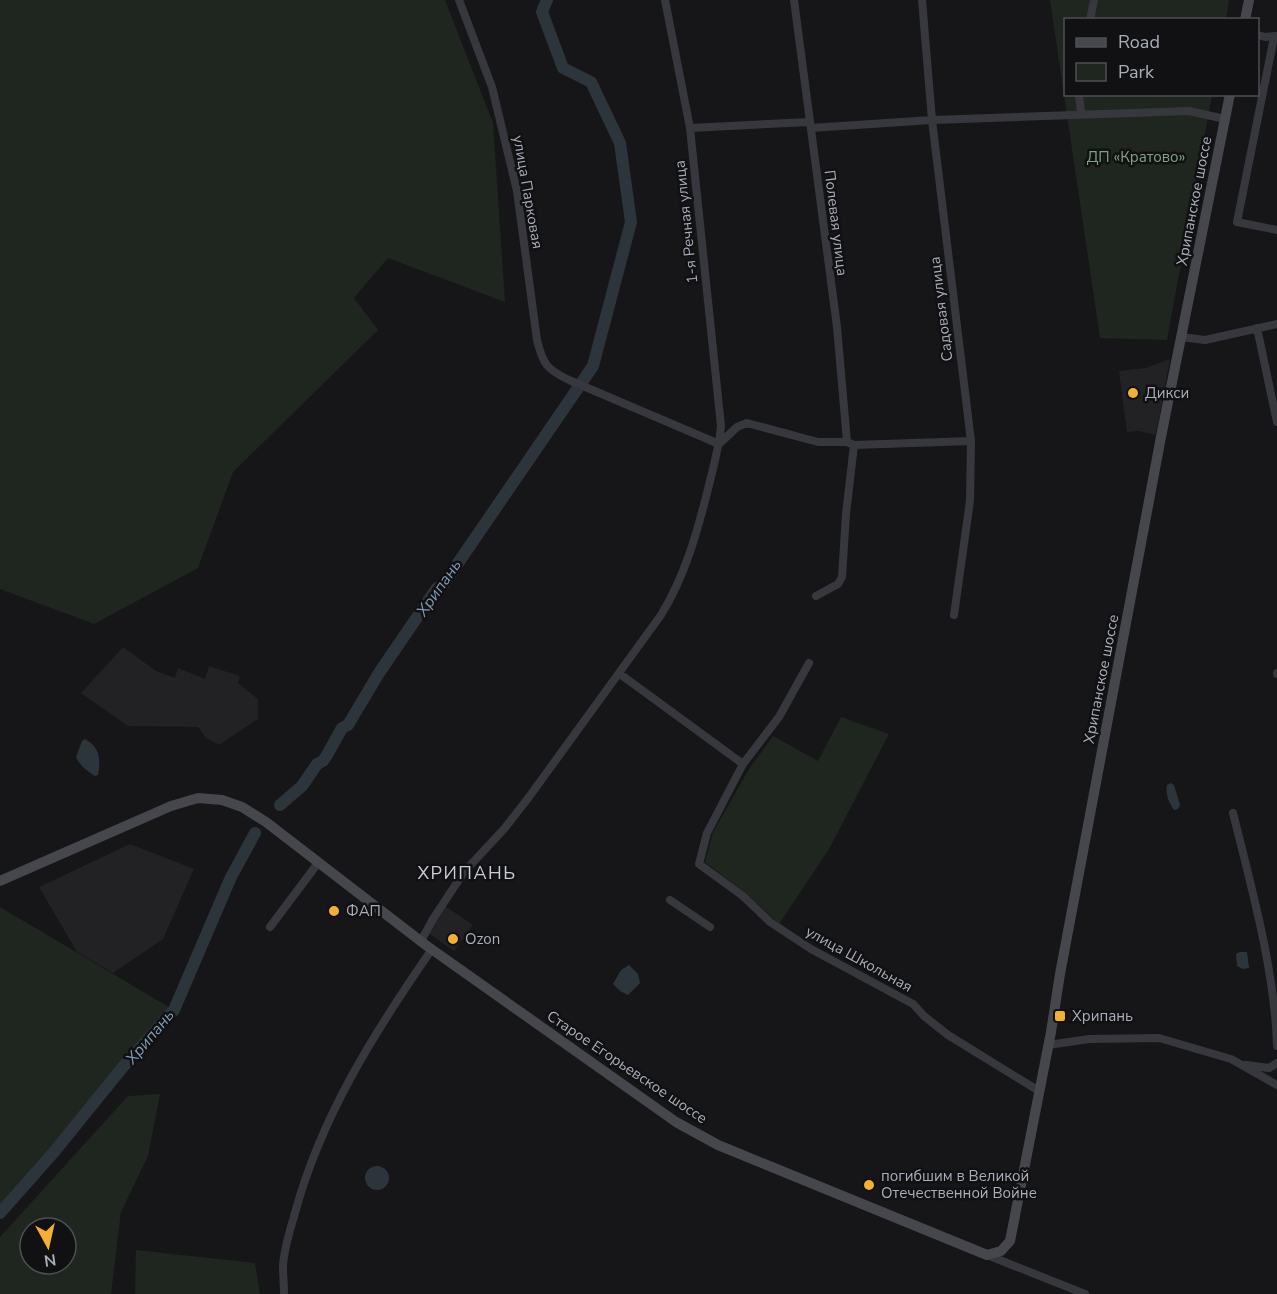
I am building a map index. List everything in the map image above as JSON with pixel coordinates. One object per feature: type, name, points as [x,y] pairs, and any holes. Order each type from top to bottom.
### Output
[{"type":"main road","points":[[1245,18],[1249,0]]},
{"type":"main road","name":"Хрипанское шоссе","points":[[987,1255],[1001,1251],[1010,1241],[1181,337],[1230,96]]},
{"type":"main road","name":"Старое Егорьевское шоссе","points":[[0,881],[171,806],[206,798],[222,800],[242,807],[266,822],[432,949],[676,1122],[718,1145],[987,1255]]},
{"type":"street","name":"улица Парковая","points":[[459,0],[487,71],[517,191],[537,340],[542,360],[556,374],[719,444]]},
{"type":"street","name":"1-я Речная улица","points":[[421,941],[464,872],[504,830],[620,674],[673,596],[687,563],[719,444],[721,426],[716,369],[708,317],[690,128],[665,0]]},
{"type":"street","name":"Полевая улица","points":[[794,0],[851,444],[842,577],[838,584],[816,596]]},
{"type":"street","name":"Садовая улица","points":[[922,0],[932,120],[970,441],[970,501],[954,615]]},
{"type":"street","points":[[1090,18],[1094,0]]},
{"type":"street","points":[[1259,35],[1275,36],[1237,222],[1277,230]]},
{"type":"street","points":[[1079,96],[1081,114]]},
{"type":"street","points":[[690,128],[1189,111],[1225,119]]},
{"type":"street","points":[[1181,337],[1205,340],[1277,324]]},
{"type":"street","points":[[1257,328],[1277,422]]},
{"type":"street","points":[[719,444],[737,427],[747,423],[818,442],[851,444],[970,441]]},
{"type":"street","points":[[620,674],[743,764],[778,717],[809,663]]},
{"type":"street","name":"улица Школьная","points":[[743,764],[707,833],[699,864],[743,896],[770,922],[811,949],[913,1004],[948,1035],[1040,1091]]},
{"type":"street","points":[[1233,813],[1262,938],[1271,989],[1277,1046]]},
{"type":"street","points":[[270,927],[318,863]]},
{"type":"street","points":[[670,900],[710,927]]},
{"type":"street","points":[[284,1294],[285,1248],[304,1180],[327,1125],[386,1017],[432,949]]},
{"type":"street","points":[[1048,1046],[1089,1039],[1160,1038],[1231,1059],[1277,1085]]},
{"type":"street","points":[[1241,1065],[1269,1068],[1277,1063]]},
{"type":"street","name":"Старое Егорьевское шоссе","points":[[987,1255],[1085,1294]]},
{"type":"shaded area","points":[[1170,359],[1156,435],[1139,431],[1127,432],[1119,371],[1146,368]]},
{"type":"shaded area","points":[[123,647],[156,671],[175,678],[178,668],[205,679],[209,666],[240,676],[238,683],[258,699],[258,719],[219,745],[206,738],[198,727],[128,726],[81,693]]},
{"type":"shaded area","points":[[85,739],[94,746],[98,754],[99,769],[98,775],[95,776],[84,768],[76,757]]},
{"type":"shaded area","points":[[1171,783],[1174,785],[1180,805],[1174,810],[1167,792],[1167,785]]},
{"type":"shaded area","points":[[130,844],[194,869],[163,939],[113,973],[77,952],[39,887]]},
{"type":"shaded area","points":[[445,906],[473,925],[454,951],[427,932]]},
{"type":"shaded area","points":[[1247,952],[1249,968],[1243,969],[1237,966],[1236,954]]},
{"type":"shaded area","points":[[629,965],[638,974],[640,983],[628,995],[613,984],[621,970]]},
{"type":"shaded area","points":[[377,1166],[386,1169],[389,1178],[386,1187],[377,1190],[368,1187],[365,1178],[368,1169]]},
{"type":"green space","points":[[0,0],[445,0],[493,123],[505,302],[388,258],[354,298],[378,330],[233,472],[198,568],[94,624],[0,589]]},
{"type":"green space","name":"ДП «Кратово»","points":[[1050,0],[1229,0],[1226,18],[1064,18],[1064,95]]},
{"type":"green space","name":"ДП «Кратово»","points":[[1064,96],[1212,96],[1167,340],[1100,338]]},
{"type":"green space","points":[[841,717],[889,734],[829,849],[779,924],[746,893],[705,862],[713,832],[749,769],[773,736],[818,761]]},
{"type":"green space","points":[[0,907],[174,1010],[0,1213]]},
{"type":"green space","points":[[160,1094],[148,1156],[121,1212],[111,1294],[0,1294],[0,1237],[18,1217],[18,1276],[78,1276],[78,1216],[19,1216],[128,1096]]},
{"type":"green space","points":[[136,1250],[255,1263],[260,1294],[135,1294]]},
{"type":"waterway","name":"Хрипань","points":[[280,805],[302,786],[317,764],[323,761],[342,728],[348,725],[379,673],[437,588],[443,585],[593,366],[631,222],[620,143],[591,82],[563,68],[542,12],[547,0]]},
{"type":"waterway","name":"Хрипань","points":[[0,1213],[174,1010],[231,877],[255,833]]},
{"type":"place","name":"Дикси","points":[[1133,393]]},
{"type":"place","name":"ФАП","points":[[334,911]]},
{"type":"place","name":"Ozon","points":[[453,939]]},
{"type":"place","name":"Хрипань","points":[[1060,1016]]},
{"type":"place","name":"погибшим в Великой Отечественной Войне","points":[[869,1185]]},
{"type":"district","name":"ХРИПАНЬ","points":[[467,873]]}]
